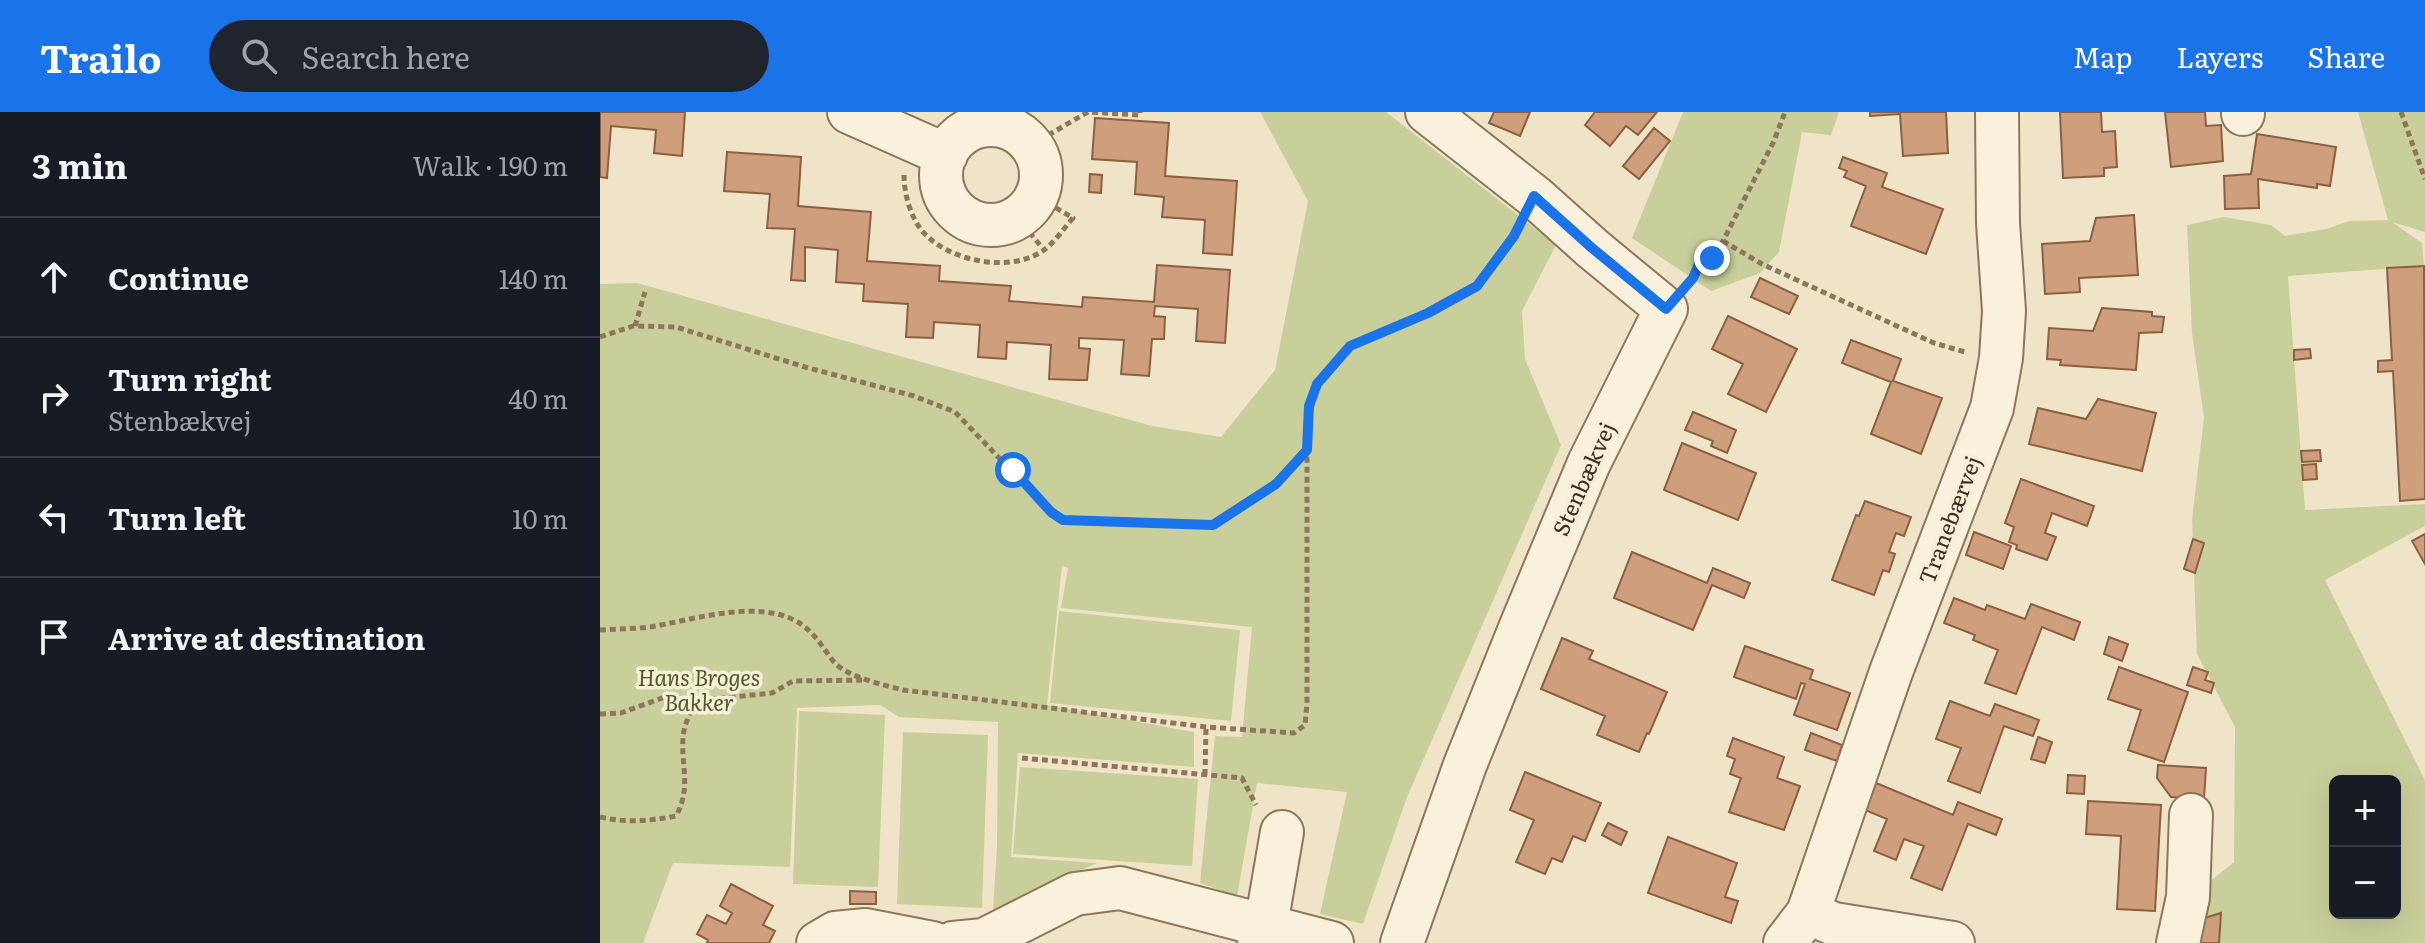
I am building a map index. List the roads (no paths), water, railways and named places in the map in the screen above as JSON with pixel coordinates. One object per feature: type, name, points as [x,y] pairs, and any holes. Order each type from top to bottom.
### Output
[{"type":"street","points":[[849,112],[946,155]]},
{"type":"street","name":"Stenbækvej","points":[[1402,943],[1465,765],[1589,463],[1666,309],[1534,196],[1427,112]]},
{"type":"street","name":"Tranebærvej","points":[[1953,943],[1834,924],[1797,928],[1992,408],[2001,358],[2004,311],[1998,223],[1997,112]]},
{"type":"street","points":[[974,127],[1005,127],[1020,134],[1031,145],[1041,175],[1027,206],[1002,224],[984,224],[968,219],[954,209],[945,195],[941,178],[946,155],[960,135],[974,127]]},
{"type":"street","points":[[2178,943],[2188,897],[2191,815]]},
{"type":"street","points":[[1262,934],[1282,832]]},
{"type":"street","points":[[953,943],[984,940],[1075,894],[1120,888],[1262,934],[1332,943]]},
{"type":"street","points":[[818,943],[835,933],[866,930],[933,943]]},
{"type":"park label","name":"Hans Broges Bakker","points":[[699,690]]}]
